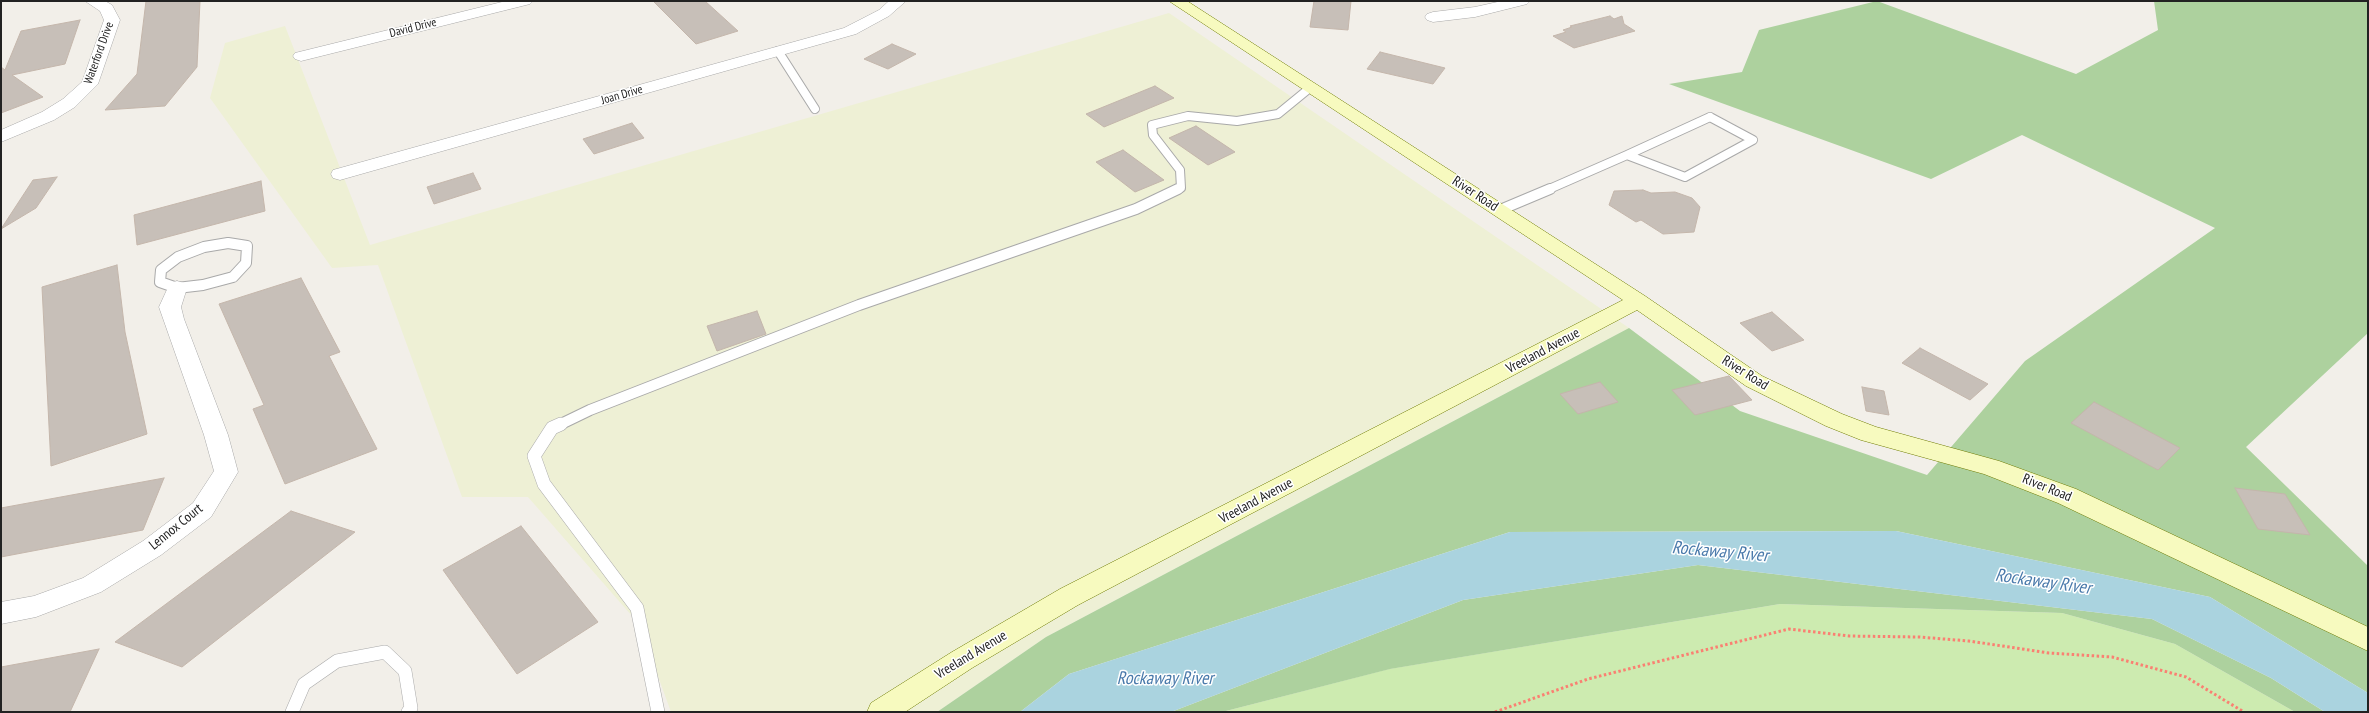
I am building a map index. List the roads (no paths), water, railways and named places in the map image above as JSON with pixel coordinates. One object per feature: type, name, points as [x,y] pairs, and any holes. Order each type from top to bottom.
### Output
[{"type":"street","name":"Waterford Drive","points":[[1,137],[48,116],[68,103],[90,84],[112,20],[107,8],[93,1]]},
{"type":"street","name":"David Drive","points":[[301,56],[526,1]]},
{"type":"street","name":"Joan Drive","points":[[340,174],[850,31],[884,13],[898,1]]},
{"type":"street","name":"River Road","points":[[1177,1],[1500,210],[1754,381],[1834,420],[1905,446],[1990,467],[2061,494],[2121,520],[2368,640]]},
{"type":"street","points":[[1433,16],[1475,12],[1522,1]]},
{"type":"street","name":"Lennox Court","points":[[1,613],[36,606],[92,585],[152,548],[202,510],[226,472],[216,435],[173,319],[170,307],[177,288]]},
{"type":"street","name":"Vreeland Avenue","points":[[881,712],[962,660],[1069,597],[1638,302]]},
{"type":"lane","points":[[778,51],[814,109]]},
{"type":"lane","points":[[658,712],[637,608],[544,484],[534,456],[552,428],[590,410],[859,305],[1136,209],[1181,188],[1180,170],[1153,135],[1152,125],[1188,116],[1237,121],[1278,114],[1311,87]]},
{"type":"lane","points":[[1500,210],[1710,117],[1752,140],[1685,176],[1627,155]]},
{"type":"lane","points":[[228,243],[247,246],[246,263],[233,276],[203,285],[177,288],[160,282],[161,270],[178,257],[204,247],[228,243]]},
{"type":"lane","points":[[292,712],[304,684],[337,661],[385,652],[405,671],[410,708],[408,712]]},
{"type":"water","name":"Rockaway River","points":[[1896,531],[2210,597],[2368,693],[2368,712],[2325,712],[2271,678],[2152,619],[1698,565],[1463,600],[1171,712],[1020,712],[1069,674],[1510,532]]}]
